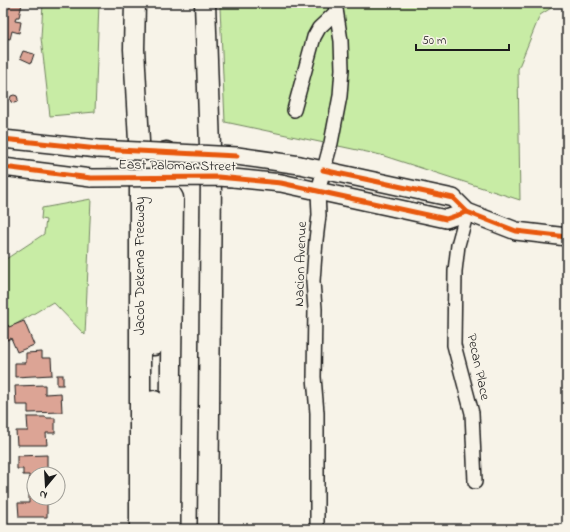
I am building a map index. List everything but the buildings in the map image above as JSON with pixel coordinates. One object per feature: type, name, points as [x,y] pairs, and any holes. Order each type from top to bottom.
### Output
[{"type":"highway","name":"Jacob Dekema Freeway","points":[[135,3],[134,49],[140,160],[140,529]]},
{"type":"highway","points":[[205,3],[211,176],[208,529]]},
{"type":"highway","points":[[166,152],[165,181],[155,198],[170,529]]},
{"type":"highway","points":[[155,529],[162,364]]},
{"type":"main road","name":"East Palomar Street","points":[[3,139],[98,149],[237,156],[300,165],[453,198],[467,212],[516,231],[567,237]]},
{"type":"main road","name":"East Palomar Street","points":[[3,167],[90,178],[165,181],[218,177],[233,178],[281,183],[446,219],[467,212]]},
{"type":"street","points":[[294,110],[314,37],[319,28],[336,7]]},
{"type":"street","name":"Nacion Avenue","points":[[317,529],[317,413],[314,391],[315,309],[313,281],[319,215],[318,191],[331,143],[340,96],[342,69],[341,41],[336,7]]},
{"type":"street","name":"Pecan Place","points":[[467,212],[458,245],[454,271],[454,345],[472,412],[475,482]]},
{"type":"green space","points":[[43,3],[99,3],[95,112],[50,116],[41,38]]},
{"type":"green space","points":[[227,3],[559,3],[540,15],[518,69],[520,200],[381,155],[225,122],[220,7]]},
{"type":"green space","points":[[91,199],[85,335],[53,302],[3,332],[3,261],[44,234],[46,220],[41,219],[42,208]]},
{"type":"cycle path","points":[[3,139],[98,149],[237,156]]},
{"type":"cycle path","points":[[3,167],[91,178],[218,177],[281,183],[446,219],[467,212]]},
{"type":"cycle path","points":[[323,170],[453,198],[467,212],[516,231],[567,237]]}]
